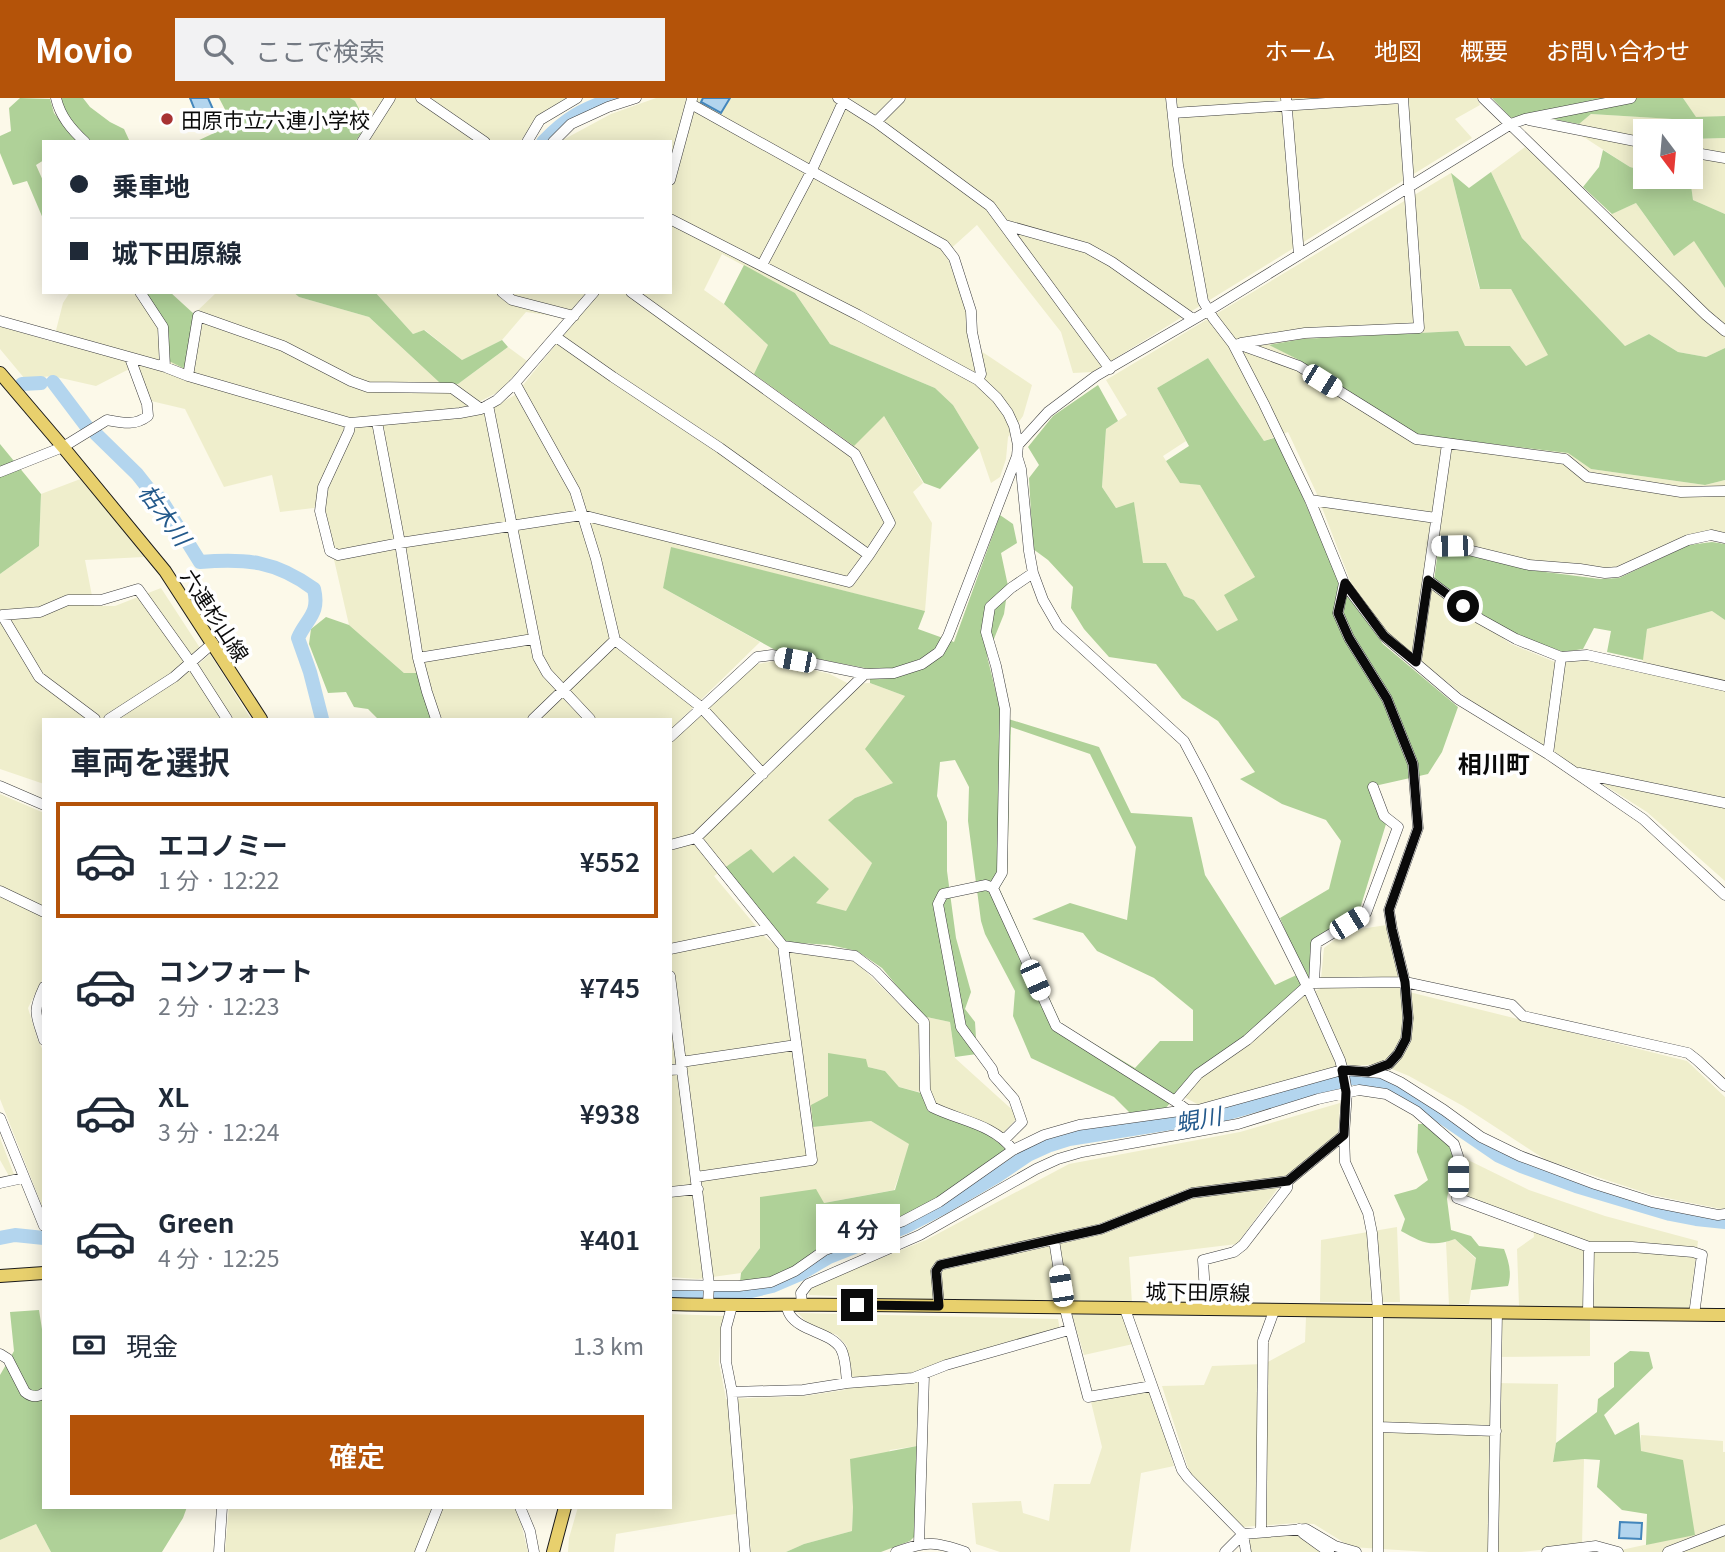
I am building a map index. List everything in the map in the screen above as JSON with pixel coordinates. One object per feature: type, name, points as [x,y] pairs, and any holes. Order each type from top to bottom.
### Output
[{"type":"main road","name":"六連杉山線","points":[[0,373],[164,571],[260,718]]},
{"type":"main road","points":[[0,1276],[42,1273]]},
{"type":"main road","name":"城下田原線","points":[[672,1304],[709,1295],[732,1306],[802,1304],[1725,1315]]},
{"type":"main road","points":[[553,1552],[564,1509]]},
{"type":"street","points":[[56,98],[59,111],[83,140]]},
{"type":"street","points":[[363,140],[390,98]]},
{"type":"street","points":[[421,98],[482,140]]},
{"type":"street","points":[[528,140],[540,120],[577,98]]},
{"type":"street","points":[[555,140],[571,124],[607,107],[636,98]]},
{"type":"street","points":[[876,122],[900,98]]},
{"type":"street","points":[[1171,98],[1178,165],[1203,301],[1208,312],[1236,344],[1310,500],[1345,583],[1384,636],[1458,699],[1548,754],[1643,819],[1725,895]]},
{"type":"street","points":[[1173,113],[1286,102],[1402,98],[1419,328],[1305,333],[1236,344]]},
{"type":"street","points":[[1483,98],[1725,331]]},
{"type":"street","points":[[672,735],[757,657],[772,655],[865,674],[894,673],[922,664],[939,652],[948,636],[1017,451],[1048,412],[1096,376],[1208,312],[1511,124],[1631,98]]},
{"type":"street","points":[[762,265],[811,172],[841,100],[876,122],[990,206],[1110,369]]},
{"type":"street","points":[[672,173],[692,101],[811,172],[944,245],[954,258],[971,311],[972,332],[981,374],[978,380]]},
{"type":"street","points":[[1286,102],[1299,255]]},
{"type":"street","points":[[1525,119],[1633,141]]},
{"type":"street","points":[[1703,154],[1725,158]]},
{"type":"street","points":[[672,220],[978,380],[997,398],[1014,426],[1029,551],[1033,573],[1043,600],[1058,626],[1184,741],[1310,985],[1340,1060],[1345,1081],[1345,1162],[1368,1213],[1372,1233],[1378,1311],[1378,1552]]},
{"type":"street","points":[[1006,225],[1087,248],[1112,262],[1193,319]]},
{"type":"street","points":[[141,294],[163,327],[166,367]]},
{"type":"street","points":[[504,294],[512,300],[574,316]]},
{"type":"street","points":[[0,321],[166,367],[350,424],[460,413],[484,407],[497,400],[515,383],[592,294]]},
{"type":"street","points":[[350,424],[323,487],[320,511],[330,551],[338,555],[582,515],[849,582],[890,523],[855,454],[634,294]]},
{"type":"street","points":[[188,376],[198,316],[283,346],[368,387],[452,388],[484,407],[513,526],[538,657],[547,673],[589,718]]},
{"type":"street","points":[[556,337],[869,555]]},
{"type":"street","points":[[1236,344],[1299,366],[1416,439],[1565,459],[1587,477],[1681,492],[1725,491]]},
{"type":"street","points":[[0,472],[64,447],[107,420],[125,424],[140,422],[148,416],[147,404],[130,358]]},
{"type":"street","points":[[515,383],[575,491],[596,559],[615,640],[701,707],[763,774]]},
{"type":"street","points":[[377,422],[418,658],[436,718]]},
{"type":"street","points":[[1416,662],[1447,444]]},
{"type":"street","points":[[1310,500],[1436,518]]},
{"type":"street","points":[[1433,546],[1452,546],[1529,565],[1605,573],[1618,572],[1688,540],[1711,535],[1725,538]]},
{"type":"street","points":[[993,888],[1002,873],[1005,709],[986,632],[990,607],[1033,573]]},
{"type":"street","points":[[1428,580],[1480,619],[1516,639],[1561,657],[1587,655],[1725,686]]},
{"type":"street","points":[[672,1285],[709,1295],[738,1286],[771,1282],[795,1271],[825,1250],[903,1221],[939,1202],[1013,1150],[1044,1135],[1079,1125],[1198,1110],[1345,1081],[1389,1064],[1406,1039],[1408,1018],[1405,982],[1389,910],[1418,828],[1413,764],[1387,699],[1349,638],[1338,613],[1345,583]]},
{"type":"street","points":[[94,718],[39,677],[2,615],[40,612],[68,600],[101,600],[138,589],[226,718]]},
{"type":"street","points":[[418,658],[533,639]]},
{"type":"street","points":[[534,718],[615,640]]},
{"type":"street","points":[[110,718],[174,677],[213,643]]},
{"type":"street","points":[[1548,754],[1561,657]]},
{"type":"street","points":[[672,844],[696,838],[865,674]]},
{"type":"street","points":[[1572,771],[1725,803]]},
{"type":"street","points":[[0,786],[42,804]]},
{"type":"street","points":[[1310,985],[1316,943],[1366,913],[1398,827],[1384,817],[1373,787]]},
{"type":"street","points":[[696,838],[782,946],[812,1160],[696,1177]]},
{"type":"street","points":[[1005,1139],[1022,1122],[1014,1099],[994,1076],[992,1069],[961,1027],[938,904],[943,894],[986,885],[993,888],[1056,1026],[1188,1110]]},
{"type":"street","points":[[0,891],[42,911]]},
{"type":"street","points":[[672,949],[767,929]]},
{"type":"street","points":[[782,946],[855,956],[876,972],[923,1022],[925,1090],[933,1107],[968,1119],[1005,1139],[1013,1150]]},
{"type":"street","points":[[1175,1101],[1198,1074],[1247,1040],[1310,985],[1405,982],[1512,1005],[1523,1016],[1688,1054],[1725,1086]]},
{"type":"street","points":[[42,992],[35,1013],[42,1034]]},
{"type":"street","points":[[672,992],[709,1295]]},
{"type":"street","points":[[672,1069],[681,1065],[796,1045]]},
{"type":"street","points":[[1368,1072],[1381,1073],[1400,1082],[1481,1137],[1545,1167],[1652,1202],[1725,1214]]},
{"type":"street","points":[[1345,1081],[1359,1090],[1385,1094],[1416,1111],[1454,1144],[1458,1156],[1457,1198],[1590,1247],[1632,1247],[1702,1255],[1694,1315]]},
{"type":"street","points":[[802,1304],[801,1293],[808,1284],[920,1235],[1058,1159],[1082,1152],[1238,1124],[1318,1099],[1345,1081]]},
{"type":"street","points":[[0,1118],[42,1221]]},
{"type":"street","points":[[939,1306],[936,1271],[940,1265],[1101,1229],[1192,1193],[1288,1181],[1344,1135]]},
{"type":"street","points":[[0,1183],[23,1178]]},
{"type":"street","points":[[1206,1310],[1203,1260],[1234,1252],[1243,1245],[1287,1188],[1288,1181]]},
{"type":"street","points":[[672,1192],[698,1189]]},
{"type":"street","points":[[1054,1240],[1069,1330],[1088,1397],[1152,1386]]},
{"type":"street","points":[[1588,1313],[1590,1247]]},
{"type":"street","points":[[786,1305],[790,1317],[840,1347],[847,1383]]},
{"type":"street","points":[[732,1306],[726,1328],[726,1362],[732,1392],[745,1552]]},
{"type":"street","points":[[1125,1309],[1182,1470],[1243,1534],[1246,1552]]},
{"type":"street","points":[[1261,1532],[1263,1341],[1273,1311]]},
{"type":"street","points":[[1493,1552],[1497,1312]]},
{"type":"street","points":[[732,1392],[803,1390],[847,1383],[913,1378],[946,1365],[1069,1330]]},
{"type":"street","points":[[0,1354],[8,1359],[25,1392],[30,1396],[42,1394]]},
{"type":"street","points":[[919,1544],[924,1375]]},
{"type":"street","points":[[1378,1427],[1496,1431]]},
{"type":"street","points":[[219,1552],[222,1509]]},
{"type":"street","points":[[420,1552],[437,1509]]},
{"type":"street","points":[[521,1509],[530,1531],[534,1552]]},
{"type":"street","points":[[1299,1529],[1329,1552]]},
{"type":"street","points":[[1225,1552],[1243,1534],[1299,1529],[1306,1529],[1335,1546],[1356,1552]]},
{"type":"street","points":[[1668,1552],[1725,1530]]},
{"type":"street","points":[[896,1552],[919,1544],[933,1543],[965,1552]]},
{"type":"street","points":[[1547,1552],[1596,1546],[1615,1551]]},
{"type":"green space","points":[[20,98],[50,99],[54,113],[76,140],[42,140],[42,161],[36,165],[42,178],[42,216],[27,181],[13,185],[0,153],[0,136],[11,131],[9,108]]},
{"type":"green space","points":[[60,98],[83,98],[90,107],[124,129],[129,140],[88,140],[75,127]]},
{"type":"green space","points":[[219,98],[350,98],[355,101],[367,124],[356,140],[199,140],[227,127],[229,117]]},
{"type":"green space","points":[[350,98],[568,98],[537,117],[521,140],[369,140],[373,132],[355,101]]},
{"type":"green space","points":[[656,98],[1477,98],[1480,105],[1455,119],[1472,138],[1093,372],[1073,373],[1061,332],[977,225],[946,253],[967,313],[968,334],[981,351],[1032,385],[1023,416],[1008,437],[1006,459],[1000,477],[991,483],[979,448],[953,405],[935,388],[830,344],[795,293],[722,254],[704,290],[724,304],[768,345],[884,416],[923,483],[913,492],[932,523],[925,611],[672,548],[663,588],[760,642],[672,728],[672,718],[441,718],[426,673],[404,673],[349,625],[322,507],[280,512],[272,475],[224,487],[185,409],[151,401],[137,365],[96,386],[52,376],[25,379],[0,349],[0,326],[53,342],[63,303],[69,294],[136,294],[159,329],[194,314],[215,294],[295,294],[369,317],[440,383],[458,384],[508,347],[527,361],[500,391],[473,405],[483,413],[515,395],[574,322],[567,318],[526,312],[502,340],[462,360],[425,330],[413,334],[377,294],[672,294],[672,140],[563,140],[611,114]]},
{"type":"green space","points":[[1492,98],[1683,98],[1696,117],[1725,116],[1725,138],[1703,139],[1703,119],[1591,114],[1579,124],[1526,114],[1511,118]]},
{"type":"green space","points":[[1683,98],[1725,98],[1725,116],[1696,118]]},
{"type":"green space","points":[[1591,114],[1672,119],[1633,119],[1633,168],[1579,134],[1579,124]]},
{"type":"green space","points":[[1725,138],[1725,214],[1693,200],[1692,189],[1703,189],[1703,139]]},
{"type":"green space","points":[[1525,147],[1602,218],[1636,203],[1673,255],[1694,240],[1725,288],[1725,348],[1706,357],[1678,352],[1649,334],[1625,346],[1522,238],[1491,172]]},
{"type":"green space","points":[[1603,150],[1633,168],[1633,189],[1692,189],[1693,200],[1725,214],[1725,288],[1694,241],[1674,256],[1636,203],[1612,214],[1583,187],[1599,167]]},
{"type":"green space","points":[[1491,172],[1522,238],[1625,346],[1649,334],[1678,352],[1706,357],[1725,348],[1725,480],[1705,485],[1591,469],[1568,453],[1419,435],[1299,360],[1269,345],[1302,339],[1458,331],[1465,346],[1510,346],[1526,366],[1548,355],[1511,289],[1480,289],[1451,173],[1469,188]]},
{"type":"green space","points":[[1451,173],[1479,288],[1511,289],[1549,355],[1526,366],[1510,346],[1465,346],[1457,331],[1302,339],[1270,345],[1299,360],[1419,435],[1568,453],[1591,469],[1705,485],[1725,480],[1725,533],[1708,531],[1687,535],[1619,566],[1604,569],[1582,564],[1529,562],[1428,543],[1423,582],[1511,644],[1555,662],[1589,661],[1641,673],[1647,629],[1712,611],[1725,620],[1725,881],[1647,812],[1468,699],[1389,635],[1351,583],[1316,492],[1288,432],[1264,441],[1208,358],[1157,388],[1186,441],[1163,456],[1180,483],[1200,485],[1255,577],[1239,620],[1217,631],[1194,600],[1184,596],[1166,563],[1143,564],[1134,503],[1116,508],[1102,487],[1106,429],[1127,415],[1106,380]]},
{"type":"green space","points":[[744,265],[795,293],[830,344],[935,388],[953,405],[979,448],[940,489],[924,483],[884,416],[854,446],[754,374],[768,345],[724,304]]},
{"type":"green space","points":[[146,294],[172,294],[194,314],[185,369],[169,361],[167,325]]},
{"type":"green space","points":[[295,294],[377,294],[413,334],[424,330],[462,360],[502,340],[508,347],[458,384],[440,383],[369,317]]},
{"type":"green space","points":[[1208,358],[1264,441],[1277,437],[1340,584],[1383,644],[1458,707],[1442,752],[1428,774],[1370,787],[1379,817],[1386,824],[1359,912],[1312,941],[1312,981],[1244,1038],[1197,1071],[1165,1109],[1131,1114],[1114,1097],[1031,1058],[1013,1016],[1015,991],[981,921],[968,821],[969,787],[955,760],[940,762],[937,796],[947,822],[947,871],[956,938],[971,992],[965,1009],[975,1022],[977,1054],[955,1057],[950,1022],[922,1016],[882,968],[857,951],[830,945],[785,942],[723,869],[751,849],[773,873],[794,856],[829,889],[816,903],[846,911],[872,863],[828,820],[855,798],[893,783],[865,749],[905,696],[870,683],[870,669],[777,651],[663,588],[671,547],[925,611],[918,629],[954,642],[1000,515],[1013,524],[1017,543],[1001,553],[1008,586],[1004,614],[987,656],[1002,717],[1099,747],[1131,813],[1192,817],[1205,875],[1275,985],[1303,972],[1280,918],[1329,889],[1341,841],[1326,820],[1282,804],[1240,779],[1255,772],[1218,721],[1182,698],[1156,664],[1109,657],[1084,629],[1071,608],[1073,587],[1048,560],[1033,549],[1029,478],[1039,465],[1028,447],[1053,416],[1098,385],[1118,421],[1106,429],[1102,487],[1116,508],[1134,502],[1143,563],[1166,563],[1184,596],[1194,600],[1217,631],[1238,620],[1224,595],[1255,577],[1200,485],[1180,483],[1166,461],[1189,446],[1157,388]],"holes":[[[1011,727],[1090,754],[1136,847],[1127,920],[1070,903],[1032,919],[1083,933],[1097,951],[1154,978],[1193,1010],[1193,1041],[1160,1041],[1135,1068],[1061,1024],[999,888],[1007,875]]]},
{"type":"green space","points":[[0,444],[41,494],[39,546],[0,574]]},
{"type":"green space","points":[[83,478],[144,557],[85,560],[94,606],[115,606],[161,588],[200,648],[191,671],[210,654],[250,718],[42,718],[42,783],[0,769],[0,574],[39,546],[41,494]]},
{"type":"green space","points":[[1712,542],[1725,544],[1725,620],[1712,611],[1647,629],[1643,660],[1607,652],[1611,631],[1594,628],[1583,649],[1563,652],[1519,636],[1434,581],[1438,550],[1453,550],[1530,570],[1600,579],[1619,578],[1689,545]]},
{"type":"green space","points":[[326,617],[349,625],[404,673],[418,673],[432,718],[377,718],[368,709],[354,707],[346,692],[328,693],[309,644],[311,629]]},
{"type":"green space","points":[[775,661],[830,674],[849,684],[870,683],[905,696],[893,783],[855,798],[872,863],[846,912],[816,903],[773,873],[751,850],[714,876],[765,937],[785,952],[854,960],[908,1013],[950,1022],[955,1058],[1019,1116],[1003,1133],[969,1116],[937,1105],[931,1095],[899,1087],[885,1071],[868,1067],[828,1096],[813,1127],[871,1121],[910,1144],[894,1190],[824,1203],[760,1198],[760,1248],[741,1273],[698,1279],[672,1277],[672,742],[752,665]]},
{"type":"green space","points":[[0,794],[42,812],[42,980],[28,1008],[42,1048],[42,1206],[0,1099]]},
{"type":"green space","points":[[1387,925],[1401,990],[1687,1061],[1725,1097],[1725,1208],[1652,1195],[1546,1160],[1463,1106],[1409,1076],[1380,1064],[1340,1067],[1199,1105],[1184,1097],[1200,1078],[1248,1045],[1304,995],[1320,989],[1324,948],[1346,931]]},
{"type":"green space","points":[[828,1053],[866,1059],[868,1067],[885,1071],[899,1087],[921,1093],[928,1111],[981,1131],[1007,1151],[935,1200],[900,1219],[770,1278],[740,1282],[741,1273],[760,1248],[760,1197],[816,1189],[824,1203],[895,1190],[909,1144],[871,1121],[813,1127],[811,1105],[828,1096]]},
{"type":"green space","points":[[1340,1103],[1338,1134],[1286,1177],[1237,1244],[1129,1257],[1132,1303],[809,1295],[809,1287],[926,1240],[1069,1164],[1240,1132]]},
{"type":"green space","points":[[1418,1124],[1426,1124],[1449,1146],[1454,1160],[1447,1199],[1451,1230],[1471,1236],[1479,1246],[1504,1249],[1510,1277],[1508,1286],[1471,1290],[1476,1258],[1455,1239],[1439,1243],[1426,1242],[1401,1231],[1405,1219],[1394,1195],[1416,1189],[1428,1180],[1417,1152]]},
{"type":"green space","points":[[0,1138],[15,1177],[9,1176],[0,1160]]},
{"type":"green space","points":[[1464,1158],[1529,1190],[1605,1216],[1698,1241],[1689,1310],[1519,1306],[1517,1249],[1534,1237],[1533,1222],[1461,1196]]},
{"type":"green space","points":[[1397,1227],[1400,1302],[1320,1302],[1321,1240]]},
{"type":"green space","points":[[1455,1239],[1476,1259],[1469,1304],[1449,1305],[1446,1242]]},
{"type":"green space","points":[[39,1310],[42,1329],[42,1509],[186,1509],[162,1552],[51,1552],[36,1524],[0,1540],[0,1375],[14,1351],[10,1312]]},
{"type":"green space","points":[[798,1313],[1058,1319],[1060,1330],[920,1369],[917,1446],[890,1450],[853,1507],[852,1531],[804,1544],[786,1552],[751,1552],[747,1512],[616,1534],[614,1552],[568,1552],[577,1509],[672,1509],[672,1314],[724,1316],[719,1363],[726,1399],[805,1396],[844,1390],[850,1386],[847,1346],[837,1335],[810,1326]]},
{"type":"green space","points":[[1072,1315],[1123,1315],[1133,1344],[1084,1355]]},
{"type":"green space","points":[[1306,1317],[1590,1319],[1590,1356],[1491,1357],[1491,1383],[1558,1384],[1553,1461],[1584,1459],[1582,1545],[1521,1552],[1429,1552],[1351,1547],[1314,1524],[1243,1527],[1190,1474],[1162,1386],[1204,1385],[1212,1366],[1264,1364],[1305,1342]]},
{"type":"green space","points":[[1630,1351],[1649,1352],[1653,1368],[1604,1415],[1615,1435],[1639,1422],[1641,1451],[1683,1460],[1695,1535],[1646,1545],[1647,1514],[1622,1510],[1597,1487],[1600,1460],[1553,1462],[1556,1443],[1597,1412],[1598,1399],[1614,1387],[1614,1363]]},
{"type":"green space","points":[[1151,1391],[1174,1466],[1141,1473],[1130,1552],[1000,1552],[976,1544],[972,1503],[1021,1501],[1023,1513],[1049,1521],[1054,1484],[1090,1484],[1102,1447],[1091,1402]]},
{"type":"green space","points":[[1641,1435],[1723,1441],[1725,1552],[1622,1552],[1621,1550],[1695,1534],[1640,1451]]},
{"type":"green space","points":[[917,1446],[916,1535],[910,1541],[881,1552],[786,1552],[804,1544],[852,1531],[850,1459]]},
{"type":"green space","points":[[229,1509],[517,1509],[528,1552],[225,1552]]},
{"type":"green space","points":[[36,1524],[51,1552],[0,1552],[0,1540]]},
{"type":"green space","points":[[1298,1534],[1325,1552],[1251,1552],[1248,1539]]},
{"type":"water","points":[[190,98],[208,98],[216,116],[200,123]]},
{"type":"water","points":[[703,98],[730,98],[721,113],[701,102]]},
{"type":"water","points":[[1620,1522],[1642,1523],[1641,1539],[1619,1538]]},
{"type":"waterway","points":[[545,140],[576,115],[615,98]]},
{"type":"waterway","name":"枯木川","points":[[53,382],[87,427]]},
{"type":"waterway","name":"枯木川","points":[[22,384],[41,383]]},
{"type":"waterway","name":"枯木川","points":[[96,434],[137,474],[152,493],[160,498],[200,562],[260,563],[287,572],[314,589],[314,610],[298,638],[322,718]]},
{"type":"waterway","name":"蜆川","points":[[672,1292],[743,1293],[772,1286],[829,1257],[905,1227],[997,1176],[1028,1155],[1069,1139],[1221,1115],[1352,1078],[1383,1081],[1410,1095],[1499,1156],[1521,1166],[1576,1186],[1670,1214],[1725,1222]]},
{"type":"waterway","points":[[0,1238],[15,1235],[42,1238]]},
{"type":"place","name":"田原市立六連小学校","points":[[167,119]]},
{"type":"district","name":"相川町","points":[[1494,762]]},
{"type":"route","points":[[857,1305],[939,1306],[936,1271],[940,1265],[1101,1229],[1192,1193],[1288,1181],[1344,1135],[1346,1092],[1342,1070],[1368,1072],[1389,1064],[1406,1039],[1408,1018],[1405,982],[1389,910],[1418,828],[1413,764],[1399,726],[1387,699],[1349,638],[1338,613],[1345,583],[1384,636],[1416,662],[1428,580],[1463,606]]}]
